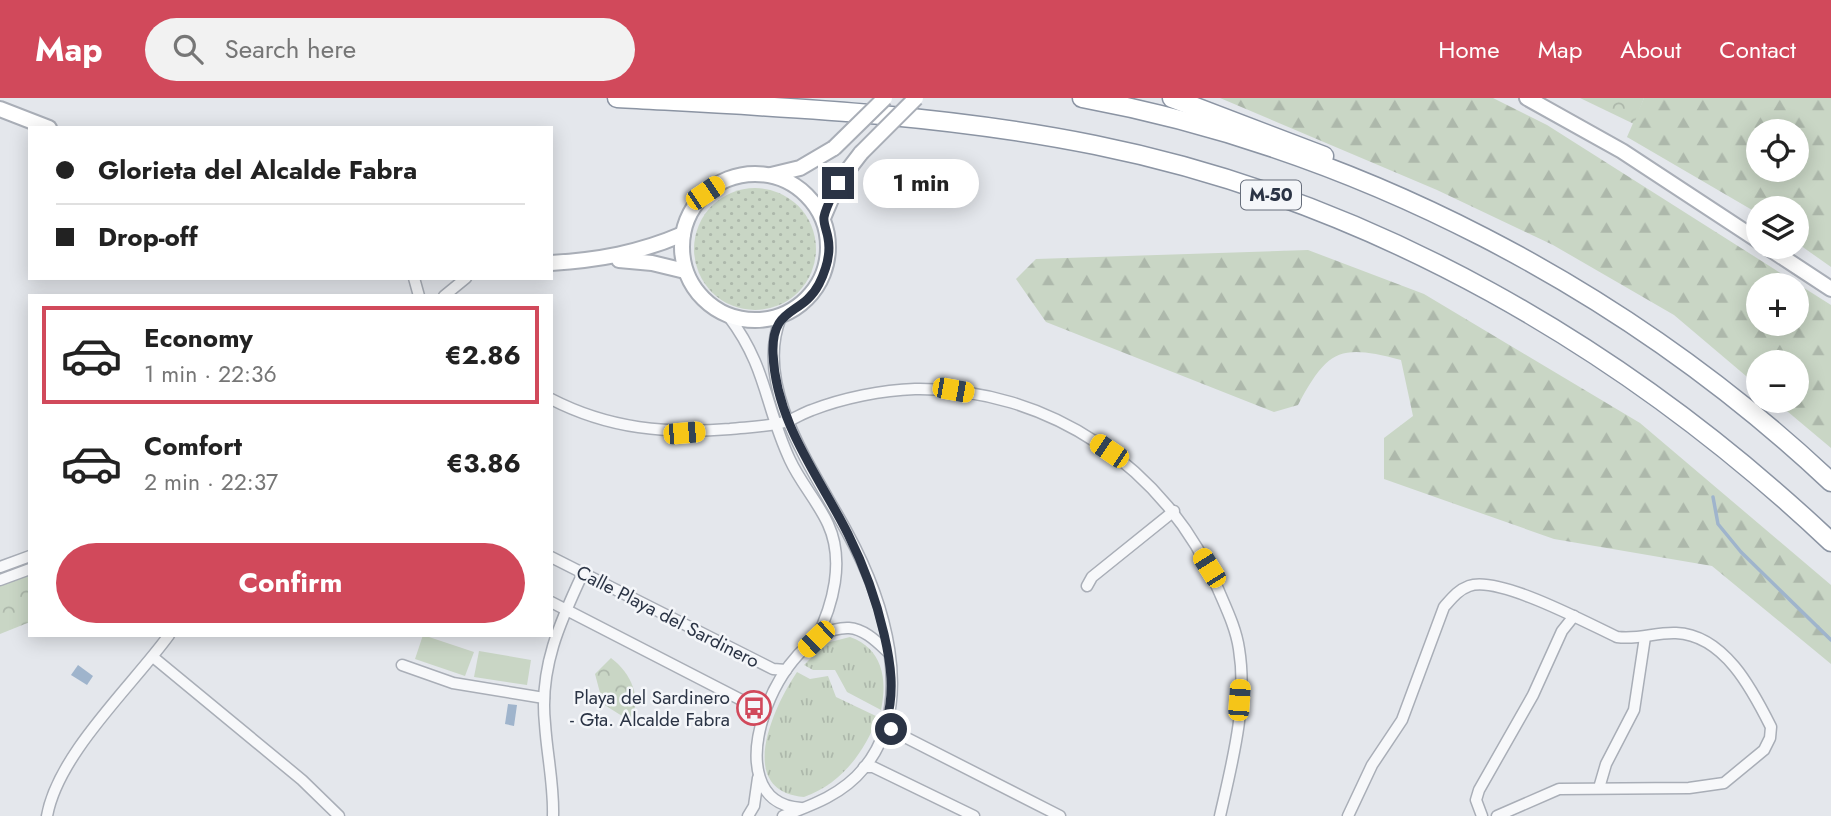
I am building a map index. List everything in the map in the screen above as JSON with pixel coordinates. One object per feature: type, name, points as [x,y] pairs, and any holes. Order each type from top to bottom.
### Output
[{"type":"highway","name":"M-50","points":[[617,98],[835,110],[1017,131],[1098,145],[1187,168],[1328,216],[1445,267],[1547,324],[1611,365],[1712,438],[1783,497],[1831,542]]},
{"type":"highway","name":"M-50","points":[[1082,98],[1256,144],[1327,169],[1496,242],[1629,321],[1743,405],[1831,482]]},
{"type":"highway","points":[[1172,98],[1322,155],[1444,208],[1496,242]]},
{"type":"street","points":[[771,175],[793,183],[811,198],[823,218],[829,242],[827,265],[818,287],[802,305],[781,317],[746,321],[729,317],[710,306],[695,290],[685,271],[681,253],[683,233],[691,211],[715,187],[747,174],[771,175],[800,168],[834,148],[885,98]]},
{"type":"street","points":[[823,218],[838,183],[861,153],[916,98]]},
{"type":"street","points":[[1527,98],[1622,151],[1746,232]]},
{"type":"street","points":[[0,110],[44,126]]},
{"type":"street","points":[[553,263],[603,259],[650,249],[683,233]]},
{"type":"street","points":[[603,259],[652,263],[685,271]]},
{"type":"street","points":[[1785,259],[1831,289]]},
{"type":"street","points":[[446,294],[464,280]]},
{"type":"street","points":[[729,317],[746,340],[760,368],[790,459],[829,526],[835,554],[835,584],[828,615],[816,639],[786,670],[773,691],[763,718],[759,736],[754,806],[748,816]]},
{"type":"street","points":[[781,317],[774,335],[773,356],[778,387],[789,421],[814,478],[848,533],[865,573],[889,653],[892,698],[886,723],[864,767],[826,799],[782,816]]},
{"type":"street","points":[[553,400],[578,413],[631,428],[684,433],[777,424],[811,410],[860,397],[912,389],[953,390],[994,397],[1032,408],[1069,425],[1129,464],[1174,511],[1209,568],[1239,648],[1236,745],[1220,816]]},
{"type":"street","points":[[1087,586],[1092,577],[1174,511]]},
{"type":"street","points":[[0,567],[28,557]]},
{"type":"street","name":"Calle Playa del Sardinero","points":[[553,558],[774,669],[786,670]]},
{"type":"street","points":[[0,580],[28,570]]},
{"type":"street","points":[[554,816],[544,698],[552,642],[583,573]]},
{"type":"street","points":[[1348,816],[1372,765],[1402,720],[1444,607],[1456,594],[1471,585],[1491,584],[1617,636],[1645,637],[1674,633],[1689,635],[1727,656],[1771,727],[1770,738],[1754,760],[1724,782],[1689,788],[1559,789],[1497,816]]},
{"type":"street","points":[[553,603],[755,707],[763,718]]},
{"type":"street","points":[[1482,816],[1476,800],[1483,780],[1534,695],[1562,631],[1574,616]]},
{"type":"street","points":[[816,639],[832,631],[849,628],[872,638],[889,653]]},
{"type":"street","points":[[47,816],[68,767],[97,721],[168,637]]},
{"type":"street","points":[[1599,788],[1606,764],[1634,710],[1645,637]]},
{"type":"street","points":[[153,657],[302,780],[339,816]]},
{"type":"street","points":[[402,665],[453,683],[544,698]]},
{"type":"street","points":[[886,723],[895,732],[1060,816]]},
{"type":"street","points":[[864,767],[873,767],[974,816]]},
{"type":"street","points":[[758,774],[771,797],[788,807],[805,808]]},
{"type":"green space","points":[[1220,98],[1493,98],[1547,125],[1746,251],[1746,259],[1758,259],[1781,273],[1746,273],[1746,336],[1809,336],[1809,291],[1831,305],[1831,448],[1789,413],[1809,413],[1809,350],[1746,350],[1746,376],[1674,315],[1553,245],[1437,190]]},
{"type":"green space","points":[[1580,98],[1644,98],[1634,124]]},
{"type":"green space","points":[[1644,98],[1831,98],[1831,267],[1809,251],[1809,196],[1746,196],[1746,206],[1627,137]]},
{"type":"green space","points":[[755,188],[778,193],[798,206],[811,226],[816,249],[811,272],[798,292],[778,305],[755,310],[732,305],[712,292],[699,272],[694,249],[699,226],[712,206],[732,193]]},
{"type":"green space","points":[[1308,250],[1424,294],[1640,423],[1831,585],[1831,664],[1712,566],[1554,539],[1384,479],[1384,438],[1413,416],[1401,360],[1363,352],[1338,356],[1318,372],[1298,405],[1274,412],[1046,322],[1016,279],[1036,259]]},
{"type":"green space","points":[[28,573],[28,623],[0,634],[0,584]]},
{"type":"green space","points":[[422,637],[474,652],[465,676],[415,659]]},
{"type":"green space","points":[[850,637],[869,649],[880,666],[884,687],[881,710],[847,692],[835,670],[813,670],[804,665],[826,643]]},
{"type":"green space","points":[[479,651],[531,660],[527,685],[474,677]]},
{"type":"green space","points":[[611,658],[624,671],[633,687],[635,704],[630,721],[603,704],[595,674]]},
{"type":"green space","points":[[797,672],[810,679],[828,676],[836,697],[878,717],[850,766],[829,784],[804,797],[783,791],[770,780],[765,764],[771,725]]},
{"type":"water","points":[[78,665],[93,676],[87,685],[71,675]]},
{"type":"water","points":[[508,704],[517,705],[514,726],[505,724]]},
{"type":"waterway","points":[[1713,497],[1718,524],[1741,552],[1831,640]]},
{"type":"place","name":"Playa del Sardinero - Gta. Alcalde Fabra","points":[[754,708]]},
{"type":"route","points":[[838,183],[823,218],[829,242],[827,265],[818,287],[802,305],[781,317],[774,335],[773,356],[778,387],[798,446],[848,533],[877,606],[892,673],[892,698],[886,723],[891,729]]}]
